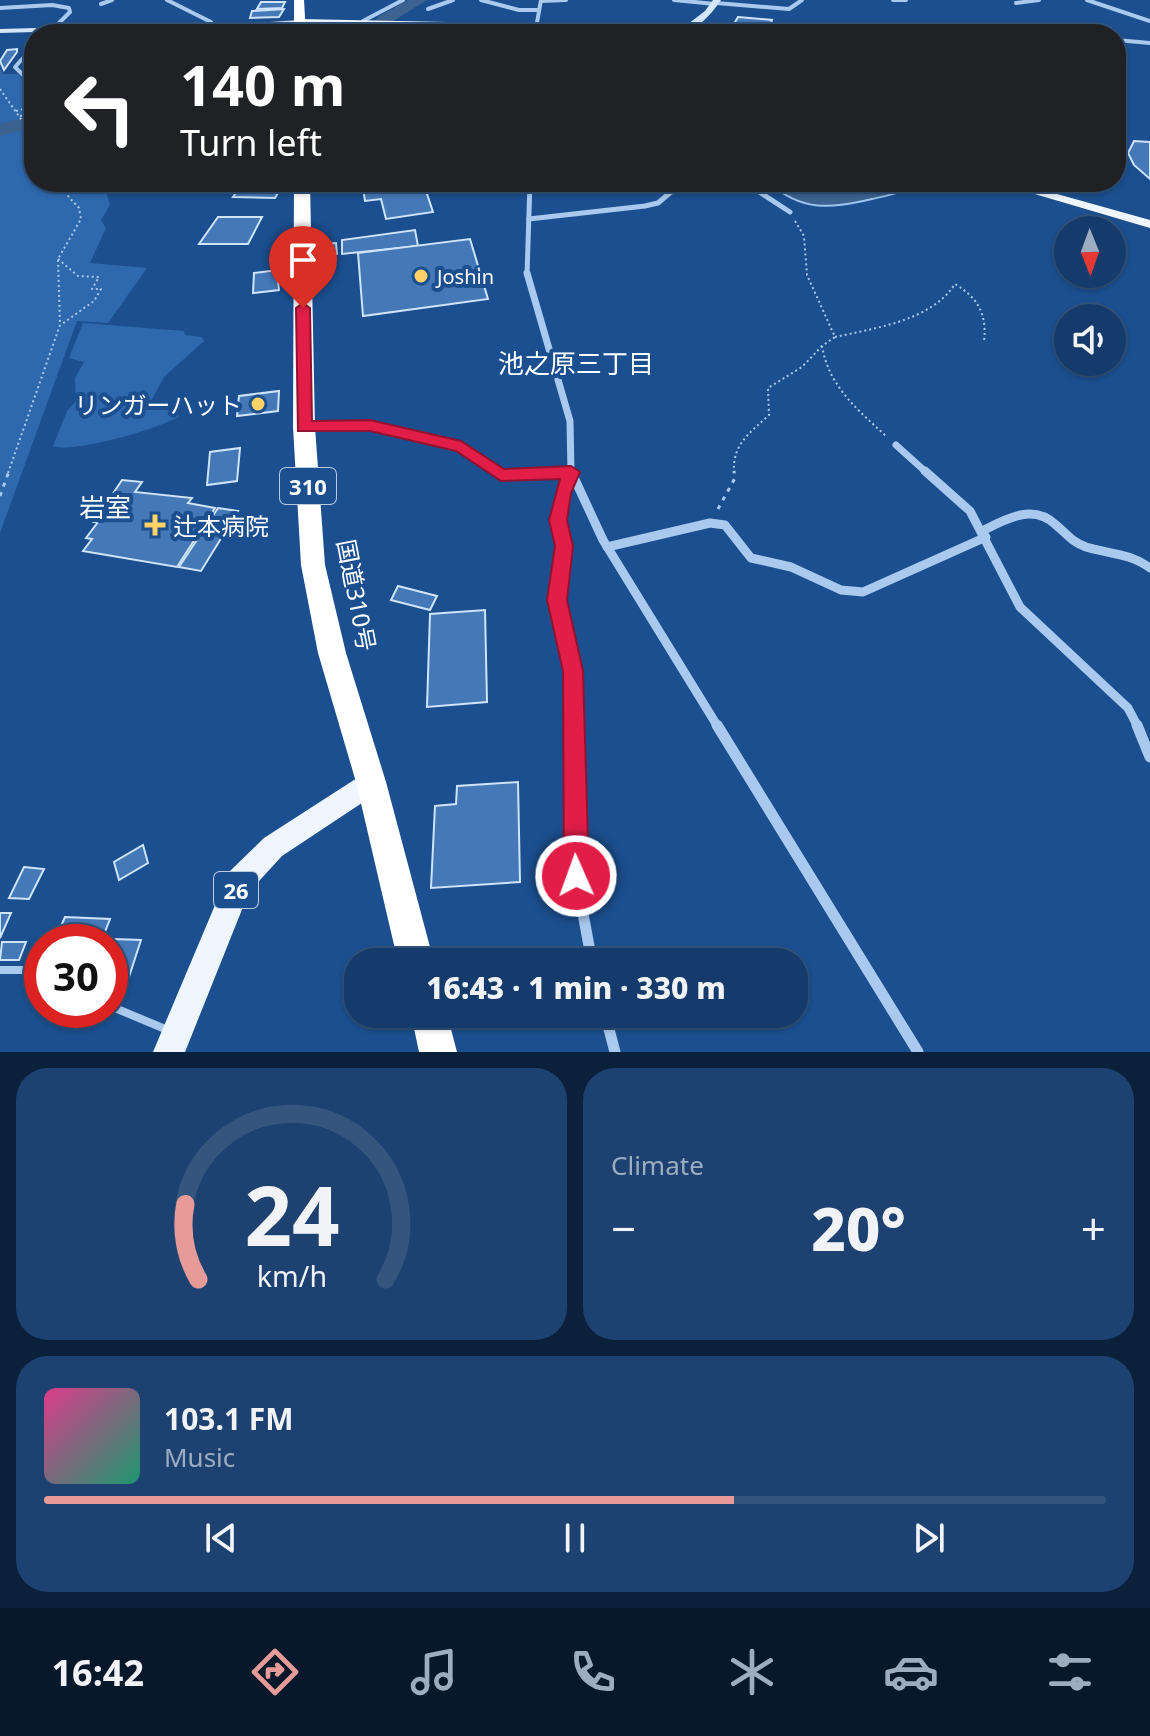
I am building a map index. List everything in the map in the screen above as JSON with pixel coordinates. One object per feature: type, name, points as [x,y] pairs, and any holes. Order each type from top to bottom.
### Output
[{"type":"highway","points":[[299,0],[300,24]]},
{"type":"highway","name":"国道310号","points":[[306,192],[304,427],[313,565],[332,653],[371,782],[412,948]]},
{"type":"highway","points":[[432,1028],[438,1052]]},
{"type":"main road","points":[[691,24],[716,2]]},
{"type":"main road","points":[[0,35],[24,32]]},
{"type":"main road","points":[[0,35],[24,34]]},
{"type":"main road","points":[[0,35],[24,38]]},
{"type":"main road","points":[[1036,192],[1150,224]]},
{"type":"main road","points":[[1074,192],[1150,213]]},
{"type":"main road","name":"26","points":[[173,1043],[239,882],[273,847],[371,782]]},
{"type":"street","points":[[101,4],[112,0]]},
{"type":"street","points":[[167,0],[210,24]]},
{"type":"street","points":[[364,24],[403,0]]},
{"type":"street","points":[[428,9],[453,0]]},
{"type":"street","points":[[481,0],[519,10],[539,10]]},
{"type":"street","points":[[537,24],[541,0],[566,0]]},
{"type":"street","points":[[674,0],[789,9],[802,0]]},
{"type":"street","points":[[896,0],[906,0]]},
{"type":"street","points":[[1016,3],[1039,0]]},
{"type":"street","points":[[1087,0],[1150,21]]},
{"type":"street","points":[[0,8],[52,5],[69,8],[70,12],[58,24]]},
{"type":"street","points":[[1126,41],[1150,43]]},
{"type":"street","points":[[24,57],[15,67],[24,76]]},
{"type":"street","points":[[530,192],[526,272],[570,421],[571,472],[562,493],[558,520],[564,546],[557,600],[573,671],[576,876],[589,948]]},
{"type":"street","points":[[529,219],[645,206],[658,203],[671,192]]},
{"type":"street","points":[[759,192],[790,212]]},
{"type":"street","points":[[304,427],[370,425],[461,447],[501,475],[571,472]]},
{"type":"street","points":[[896,445],[970,511],[1020,607],[1128,708],[1150,757]]},
{"type":"street","points":[[571,472],[607,547],[918,1052]]},
{"type":"street","points":[[607,547],[710,523],[725,525],[751,558],[791,567],[841,590],[863,592],[984,534],[1015,514],[1032,513],[1050,519],[1074,542],[1136,556],[1150,568]]},
{"type":"street","points":[[1139,727],[1150,722]]},
{"type":"street","points":[[609,1028],[615,1052]]},
{"type":"lane","points":[[0,970],[24,970]]},
{"type":"lane","points":[[128,1017],[173,1043]]},
{"type":"path","points":[[0,89],[24,123]]},
{"type":"path","points":[[16,111],[24,109]]},
{"type":"path","points":[[20,117],[24,116]]},
{"type":"path","points":[[0,496],[60,325],[58,259],[81,219],[79,208],[64,192]]},
{"type":"path","points":[[790,212],[804,236],[801,248],[810,283],[835,337]]},
{"type":"path","points":[[58,259],[78,276],[99,277],[92,289],[101,289],[94,301],[60,325]]},
{"type":"path","points":[[710,523],[735,478],[733,457],[737,446],[769,415],[765,399],[768,385],[774,378],[802,367],[835,337],[909,316],[942,301],[955,284],[966,290],[983,309],[988,322],[984,341]]},
{"type":"path","points":[[822,346],[829,374],[846,399],[896,445]]},
{"type":"shaded area","points":[[0,69],[4,74],[18,74],[24,81],[24,192],[106,192],[110,205],[101,220],[106,228],[90,263],[147,268],[108,323],[77,321],[0,533]]},
{"type":"shaded area","points":[[781,192],[899,192],[830,206],[793,199]]},
{"type":"shaded area","points":[[83,323],[184,331],[185,335],[202,337],[204,341],[164,377],[151,401],[180,416],[117,438],[63,448],[53,446],[67,411],[76,401],[75,378],[84,362],[69,358]]},
{"type":"building","points":[[261,2],[285,2],[282,8],[257,9]]},
{"type":"building","points":[[284,9],[279,17],[250,18],[252,11]]},
{"type":"building","points":[[738,17],[772,20],[771,24],[734,24]]},
{"type":"building","points":[[17,49],[4,70],[0,61],[7,50]]},
{"type":"building","points":[[1134,141],[1150,142],[1150,179],[1134,165],[1128,153]]},
{"type":"building","points":[[236,192],[278,192],[275,198],[233,197]]},
{"type":"building","points":[[364,192],[426,192],[433,212],[386,219],[381,199],[365,201]]},
{"type":"building","points":[[218,217],[262,217],[248,244],[199,244]]},
{"type":"building","points":[[415,230],[418,246],[342,254],[342,240]]},
{"type":"building","name":"Joshin","points":[[470,239],[488,299],[363,316],[358,253]]},
{"type":"building","points":[[336,243],[337,254],[321,256],[321,244]]},
{"type":"building","points":[[278,270],[283,281],[278,281],[279,290],[253,293],[254,273]]},
{"type":"building","points":[[279,391],[278,411],[237,416],[239,396]]},
{"type":"building","points":[[240,448],[237,481],[207,485],[210,452]]},
{"type":"building","points":[[122,480],[142,482],[135,492],[192,498],[188,503],[215,508],[177,567],[83,551],[92,539],[86,538],[98,522],[94,522]]},
{"type":"building","points":[[218,508],[238,511],[201,571],[179,567]]},
{"type":"building","points":[[398,586],[437,596],[430,610],[391,600]]},
{"type":"building","points":[[485,610],[487,702],[427,707],[430,614]]},
{"type":"building","points":[[518,782],[520,882],[431,888],[435,806],[456,804],[457,786]]},
{"type":"building","points":[[143,845],[148,863],[119,880],[114,862]]},
{"type":"building","points":[[24,867],[44,869],[29,899],[9,898]]},
{"type":"building","points":[[0,913],[11,913],[0,938]]},
{"type":"building","points":[[65,917],[110,919],[108,924],[62,924]]},
{"type":"building","points":[[128,940],[141,940],[128,980]]},
{"type":"building","points":[[2,942],[24,942],[19,960],[0,960]]},
{"type":"waterway","points":[[381,24],[419,0]]},
{"type":"waterway","points":[[0,130],[24,124]]},
{"type":"place","name":"Joshin","points":[[421,276]]},
{"type":"place","name":"リンガーハット","points":[[258,404]]},
{"type":"place","name":"辻本病院","points":[[155,525]]},
{"type":"district","name":"池之原三丁目","points":[[576,363]]},
{"type":"district","name":"岩室","points":[[105,507]]},
{"type":"route","points":[[303,308],[304,427],[370,425],[461,447],[501,475],[571,472],[562,493],[558,520],[564,546],[557,600],[573,671],[576,876]]}]
